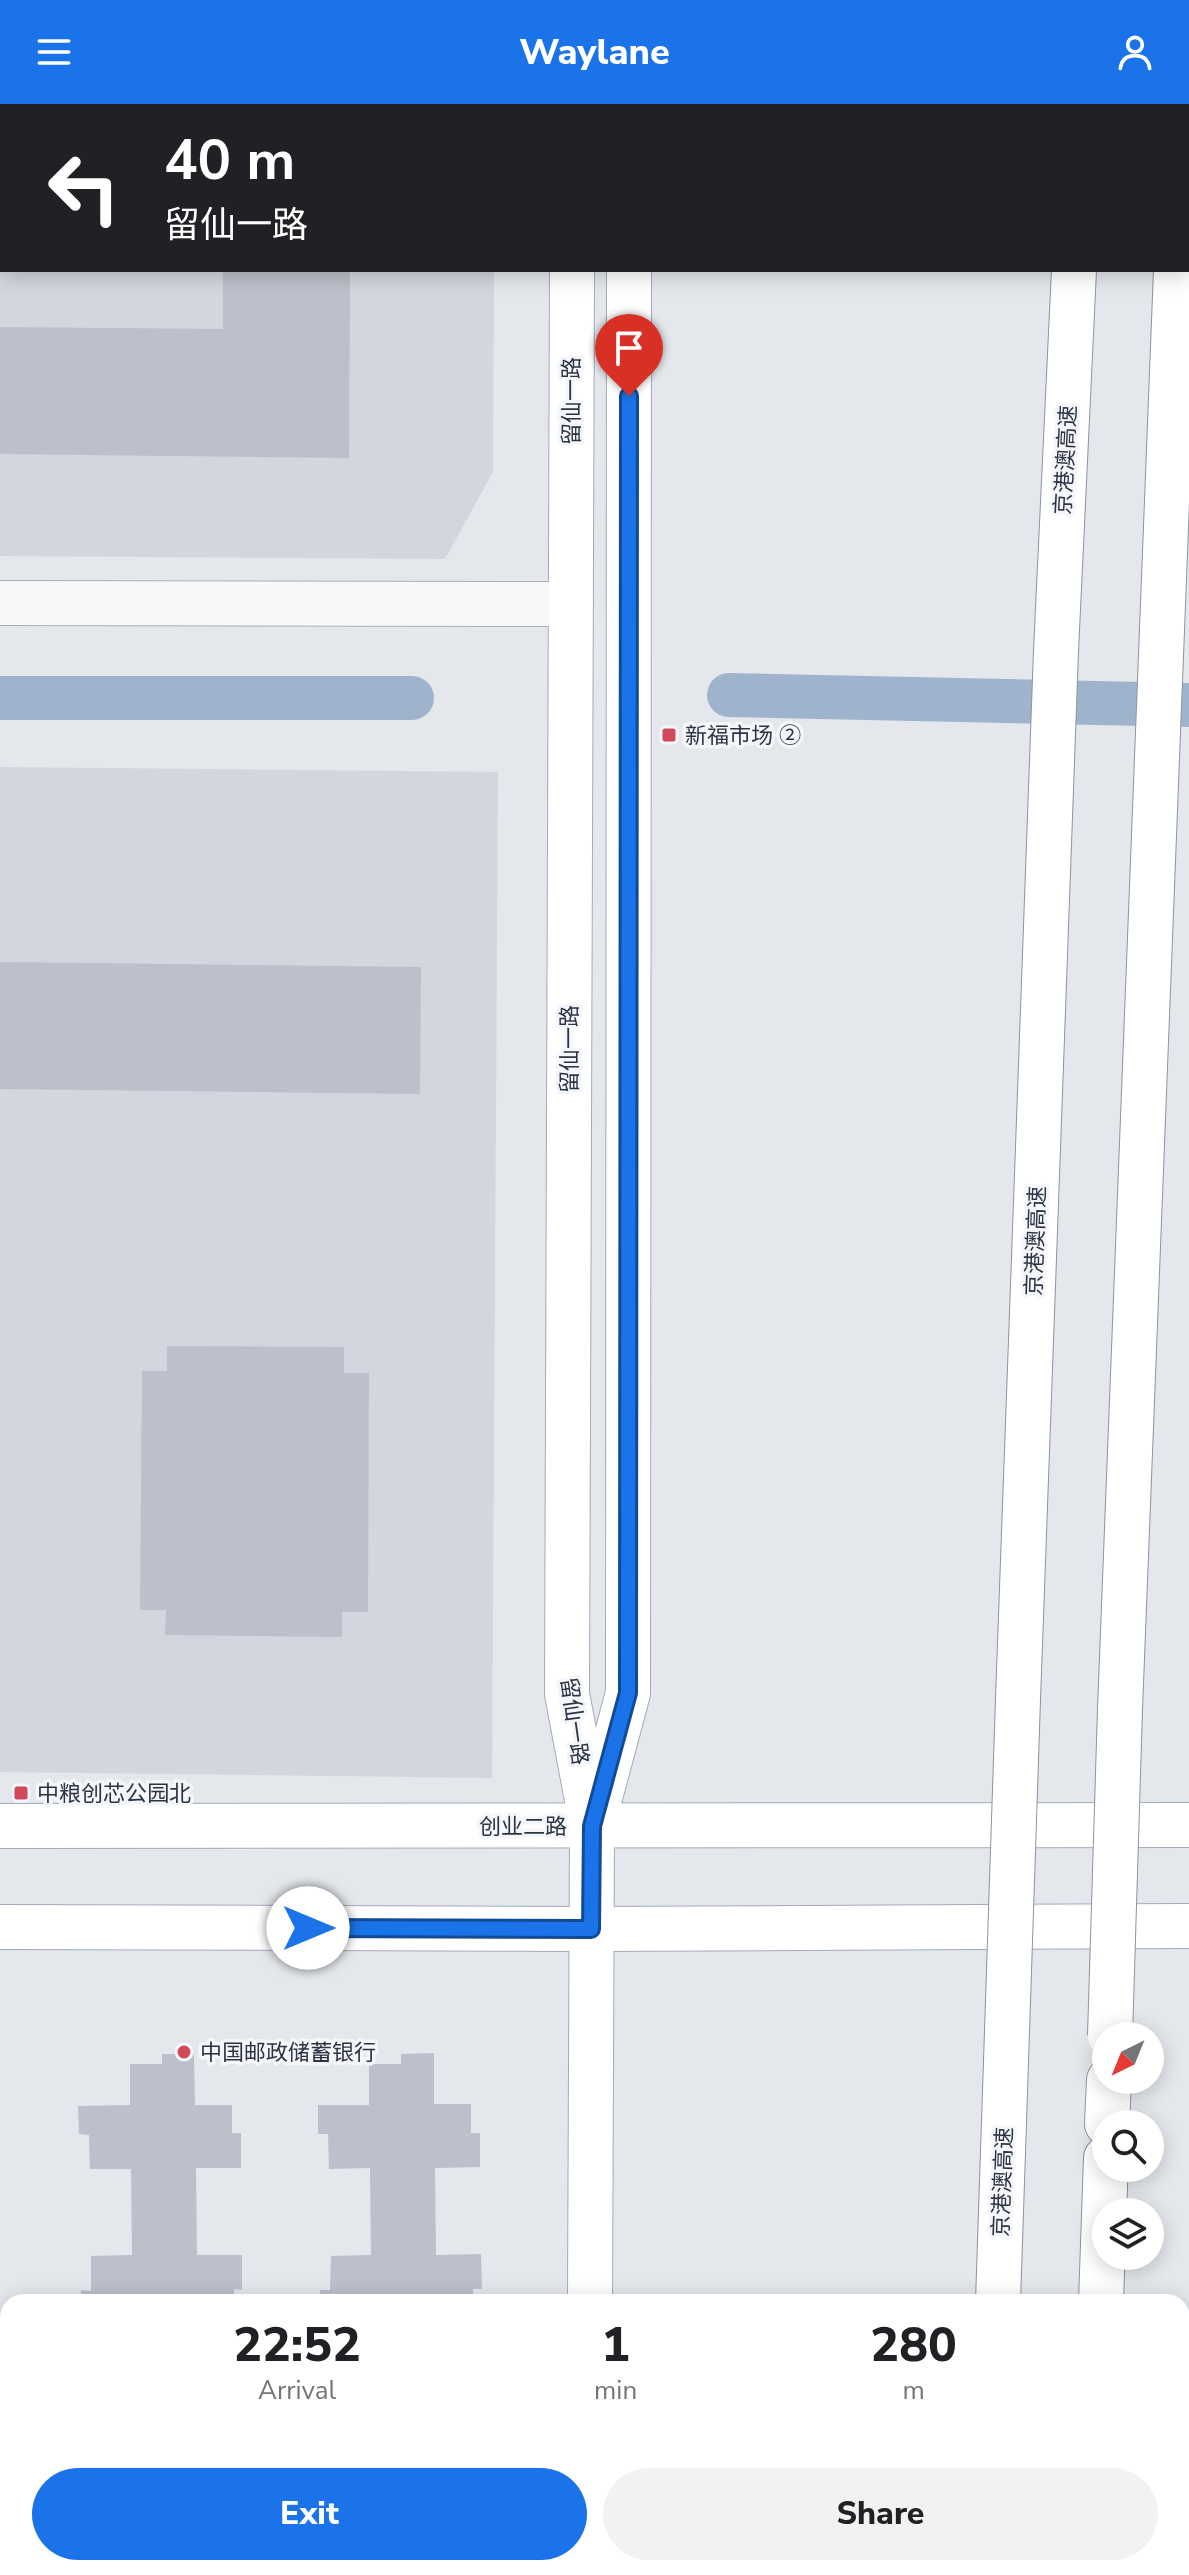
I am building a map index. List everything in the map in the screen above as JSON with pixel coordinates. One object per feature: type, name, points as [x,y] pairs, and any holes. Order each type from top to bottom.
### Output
[{"type":"main road","name":"留仙一路","points":[[572,272],[567,1694],[592,1826],[590,2294]]},
{"type":"main road","name":"留仙一路","points":[[592,1826],[628,1693],[629,272]]},
{"type":"main road","name":"京港澳高速","points":[[998,2294],[1056,651],[1074,272]]},
{"type":"main road","points":[[1110,2022],[1176,272]]},
{"type":"main road","name":"创业二路","points":[[0,1826],[1189,1825]]},
{"type":"main road","points":[[0,1927],[591,1929],[1189,1926]]},
{"type":"main road","points":[[1101,2294],[1105,2182]]},
{"type":"street","points":[[0,603],[571,604]]},
{"type":"shaded area","points":[[0,272],[494,272],[493,472],[445,559],[0,556]]},
{"type":"shaded area","points":[[0,767],[498,772],[492,1778],[0,1772]]},
{"type":"building","points":[[223,272],[350,272],[349,458],[0,454],[0,327],[223,329]]},
{"type":"building","points":[[0,962],[421,967],[420,1094],[0,1089]]},
{"type":"building","points":[[167,1346],[344,1347],[344,1373],[369,1373],[368,1612],[342,1612],[342,1637],[165,1635],[166,1610],[140,1610],[142,1371],[167,1371]]},
{"type":"building","points":[[434,2053],[434,2104],[471,2104],[471,2133],[480,2133],[480,2167],[435,2168],[436,2255],[481,2254],[482,2289],[473,2289],[473,2294],[320,2294],[320,2290],[330,2290],[331,2256],[371,2255],[370,2168],[329,2169],[328,2134],[318,2134],[318,2105],[369,2105],[369,2064],[401,2064],[401,2054]]},
{"type":"building","points":[[162,2054],[194,2054],[195,2105],[232,2105],[232,2133],[241,2133],[241,2168],[196,2168],[197,2255],[242,2255],[242,2290],[234,2289],[234,2294],[81,2294],[81,2290],[91,2291],[91,2256],[132,2255],[131,2169],[90,2169],[89,2135],[79,2134],[78,2106],[130,2105],[130,2064],[162,2064]]},
{"type":"waterway","points":[[729,695],[1189,705]]},
{"type":"waterway","points":[[0,698],[412,698]]},
{"type":"place","name":"新福市场 ②","points":[[669,735]]},
{"type":"place","name":"中粮创芯公园北","points":[[21,1793]]},
{"type":"place","name":"中国邮政储蓄银行","points":[[184,2052]]},
{"type":"route","points":[[308,1928],[591,1929],[592,1826],[628,1693],[629,396]]}]
